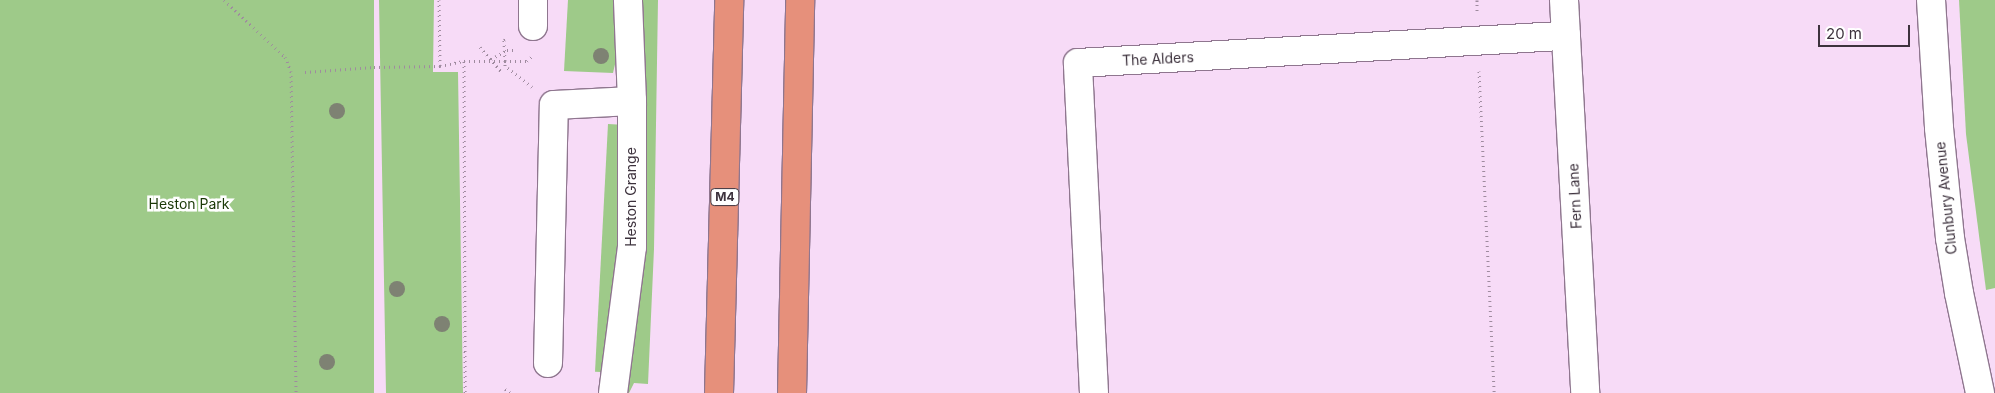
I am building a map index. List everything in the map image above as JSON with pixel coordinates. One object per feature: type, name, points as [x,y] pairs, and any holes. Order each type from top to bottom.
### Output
[{"type":"highway","name":"M4","points":[[719,393],[729,0]]},
{"type":"highway","points":[[792,393],[800,0]]},
{"type":"street","name":"Heston Grange","points":[[613,393],[632,247],[632,101],[628,0]]},
{"type":"street","name":"Fern Lane","points":[[1564,0],[1585,393]]},
{"type":"street","name":"Clunbury Avenue","points":[[1930,0],[1938,118],[1950,238],[1959,294],[1980,393]]},
{"type":"street","name":"The Alders","points":[[1094,393],[1078,63],[1566,36]]},
{"type":"street","points":[[548,363],[554,105],[632,101]]},
{"type":"path","points":[[224,0],[286,57],[291,71],[296,393]]},
{"type":"path","points":[[439,0],[440,66]]},
{"type":"path","points":[[1476,0],[1494,393]]},
{"type":"path","points":[[533,13],[504,40],[505,66],[554,105]]},
{"type":"path","points":[[480,47],[501,71]]},
{"type":"path","points":[[491,59],[507,50]]},
{"type":"path","points":[[464,61],[465,393]]},
{"type":"path","points":[[305,72],[374,67],[440,66],[464,61],[505,61]]},
{"type":"path","points":[[505,389],[511,393]]},
{"type":"green space","name":"Heston Park","points":[[0,0],[374,0],[374,393],[0,393]]},
{"type":"green space","points":[[379,0],[434,0],[433,72],[458,72],[463,393],[386,393]]},
{"type":"green space","points":[[568,0],[614,0],[616,60],[613,73],[564,71]]},
{"type":"green space","points":[[637,0],[658,0],[654,249],[648,384],[634,383],[629,393],[625,393]]},
{"type":"green space","points":[[1959,0],[1995,0],[1995,288],[1986,290],[1966,134]]},
{"type":"green space","points":[[608,124],[626,125],[613,373],[595,372]]}]
